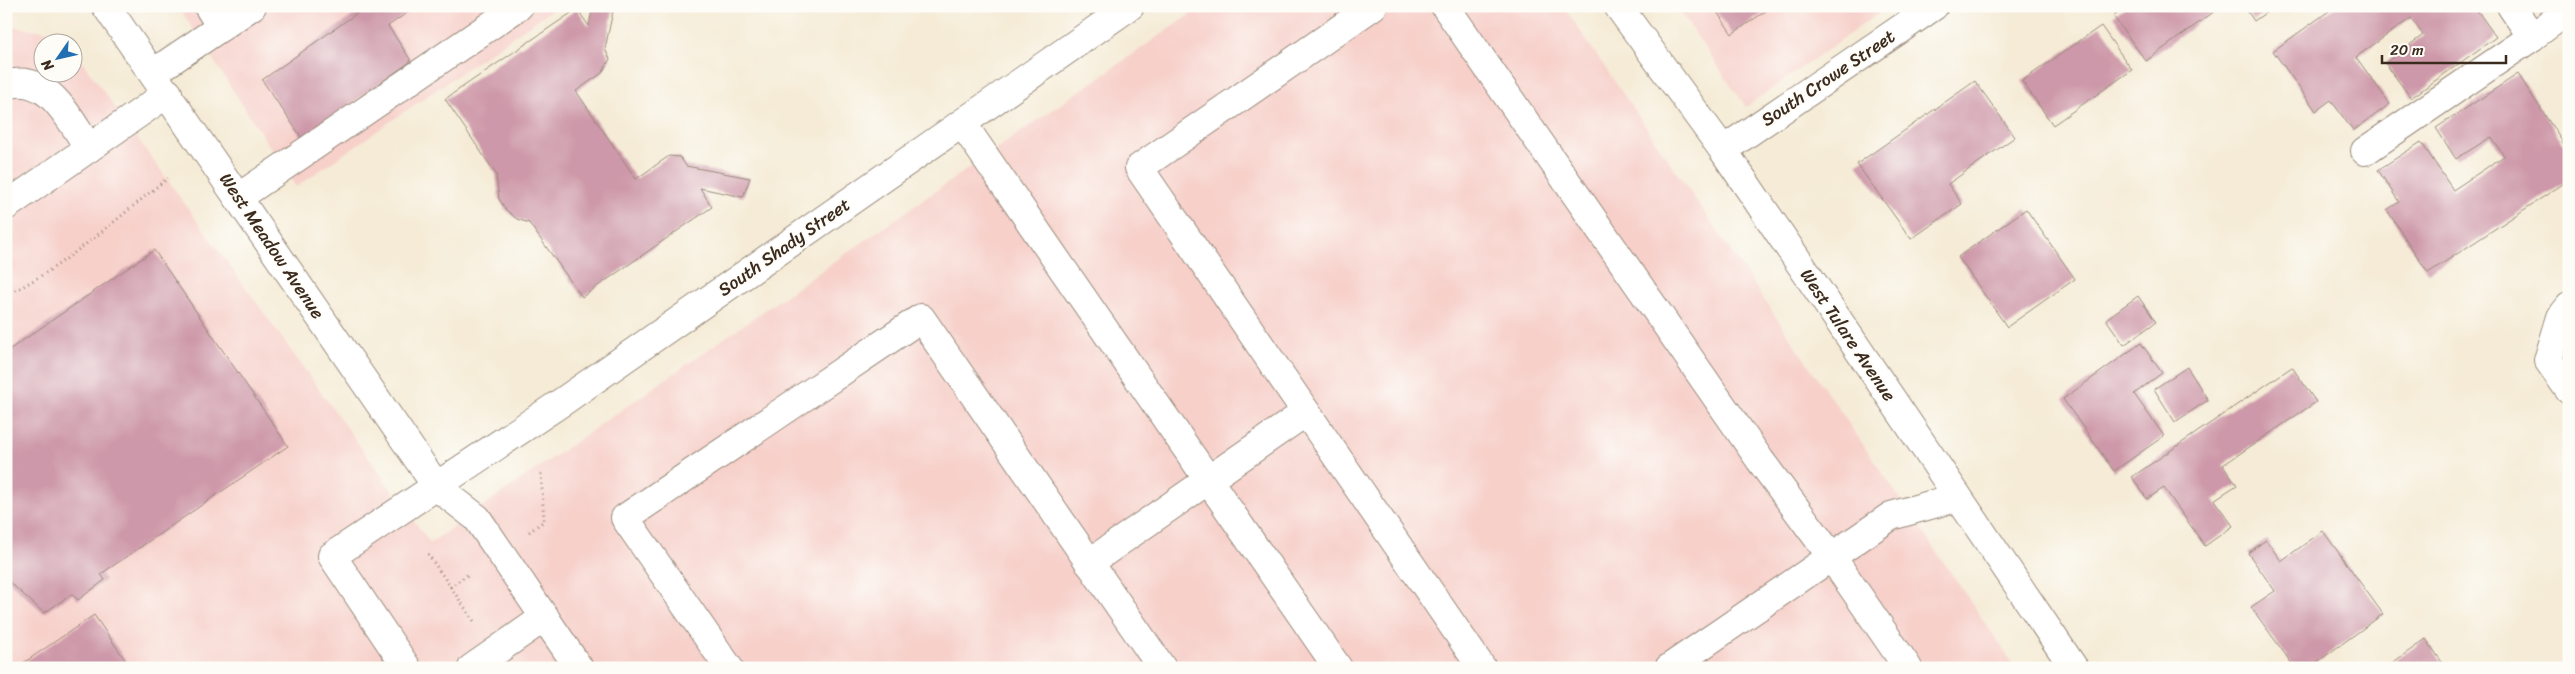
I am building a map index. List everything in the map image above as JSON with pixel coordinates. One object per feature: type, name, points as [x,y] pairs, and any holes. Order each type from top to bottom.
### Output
[{"type":"street","name":"West Meadow Avenue","points":[[106,6],[437,487],[477,518],[579,668]]},
{"type":"street","points":[[6,206],[89,148],[160,83],[215,17],[252,6]]},
{"type":"street","points":[[239,197],[519,6]]},
{"type":"street","name":"South Shady Street","points":[[407,668],[332,556],[437,487],[1130,6]]},
{"type":"street","points":[[1373,6],[1139,168],[1482,668]]},
{"type":"street","points":[[1445,6],[1760,460],[1831,556],[1908,668]]},
{"type":"street","name":"West Tulare Avenue","points":[[1618,6],[1723,150],[2074,668]]},
{"type":"street","name":"South Crowe Street","points":[[1723,150],[1934,6]]},
{"type":"street","points":[[2511,6],[2532,36]]},
{"type":"street","points":[[2365,151],[2569,10]]},
{"type":"street","points":[[6,85],[37,85],[55,98],[89,148]]},
{"type":"street","points":[[962,123],[1338,668]]},
{"type":"street","points":[[2569,307],[2561,317],[2548,360],[2569,390]]},
{"type":"street","points":[[729,668],[625,518],[921,318],[1162,668]]},
{"type":"street","points":[[1089,562],[1306,412]]},
{"type":"street","points":[[1669,668],[1891,516],[1958,497]]},
{"type":"street","points":[[472,668],[545,617]]},
{"type":"path","points":[[6,295],[28,284],[84,244],[168,178]]},
{"type":"path","points":[[428,554],[495,652]]},
{"type":"shaded area","points":[[178,6],[557,6],[296,187]]},
{"type":"shaded area","points":[[1202,6],[1563,6],[2016,668],[6,668],[6,26],[53,32],[32,32],[32,82],[82,82],[82,61],[430,543]]},
{"type":"shaded area","points":[[1676,6],[1889,6],[1746,107]]},
{"type":"building","points":[[367,6],[417,6],[388,26],[410,59],[410,62],[302,138],[262,80]]},
{"type":"building","points":[[593,6],[614,6],[605,49],[610,59],[602,73],[576,91],[636,179],[669,156],[680,157],[686,166],[750,178],[743,197],[700,188],[712,207],[582,297],[529,223],[517,219],[506,210],[499,199],[496,174],[445,99],[577,9],[589,26]]},
{"type":"building","points":[[1713,6],[1773,6],[1732,34]]},
{"type":"building","points":[[2126,6],[2222,6],[2146,61],[2113,16]]},
{"type":"building","points":[[2244,6],[2275,6],[2254,21]]},
{"type":"building","points":[[2336,6],[2474,6],[2496,37],[2411,98],[2385,63],[2423,35],[2411,18],[2356,57],[2390,104],[2353,131],[2331,100],[2316,111],[2273,51]]},
{"type":"building","points":[[2101,26],[2132,70],[2053,125],[2022,81]]},
{"type":"building","points":[[2518,74],[2569,152],[2569,180],[2428,273],[2387,210],[2399,202],[2378,170],[2421,142],[2453,190],[2504,156],[2491,137],[2456,159],[2436,128]]},
{"type":"building","points":[[1975,81],[2015,137],[1948,184],[1962,204],[1911,239],[1857,164]]},
{"type":"building","points":[[2026,209],[2075,279],[2007,327],[1958,257]]},
{"type":"building","points":[[154,250],[288,446],[101,574],[105,580],[78,600],[72,594],[44,613],[6,579],[6,352]]},
{"type":"building","points":[[2138,296],[2156,322],[2124,345],[2106,319]]},
{"type":"building","points":[[2141,343],[2162,373],[2134,394],[2164,436],[2114,471],[2063,399]]},
{"type":"building","points":[[2187,367],[2208,400],[2175,422],[2154,389]]},
{"type":"building","points":[[2292,367],[2316,402],[2223,465],[2237,485],[2214,500],[2233,526],[2205,546],[2164,488],[2147,499],[2132,477]]},
{"type":"building","points":[[2323,531],[2383,614],[2309,668],[2295,668],[2251,607],[2275,591],[2248,553],[2266,540],[2281,561]]},
{"type":"building","points":[[94,615],[131,668],[16,668]]},
{"type":"building","points":[[2426,639],[2446,668],[2385,668]]}]
